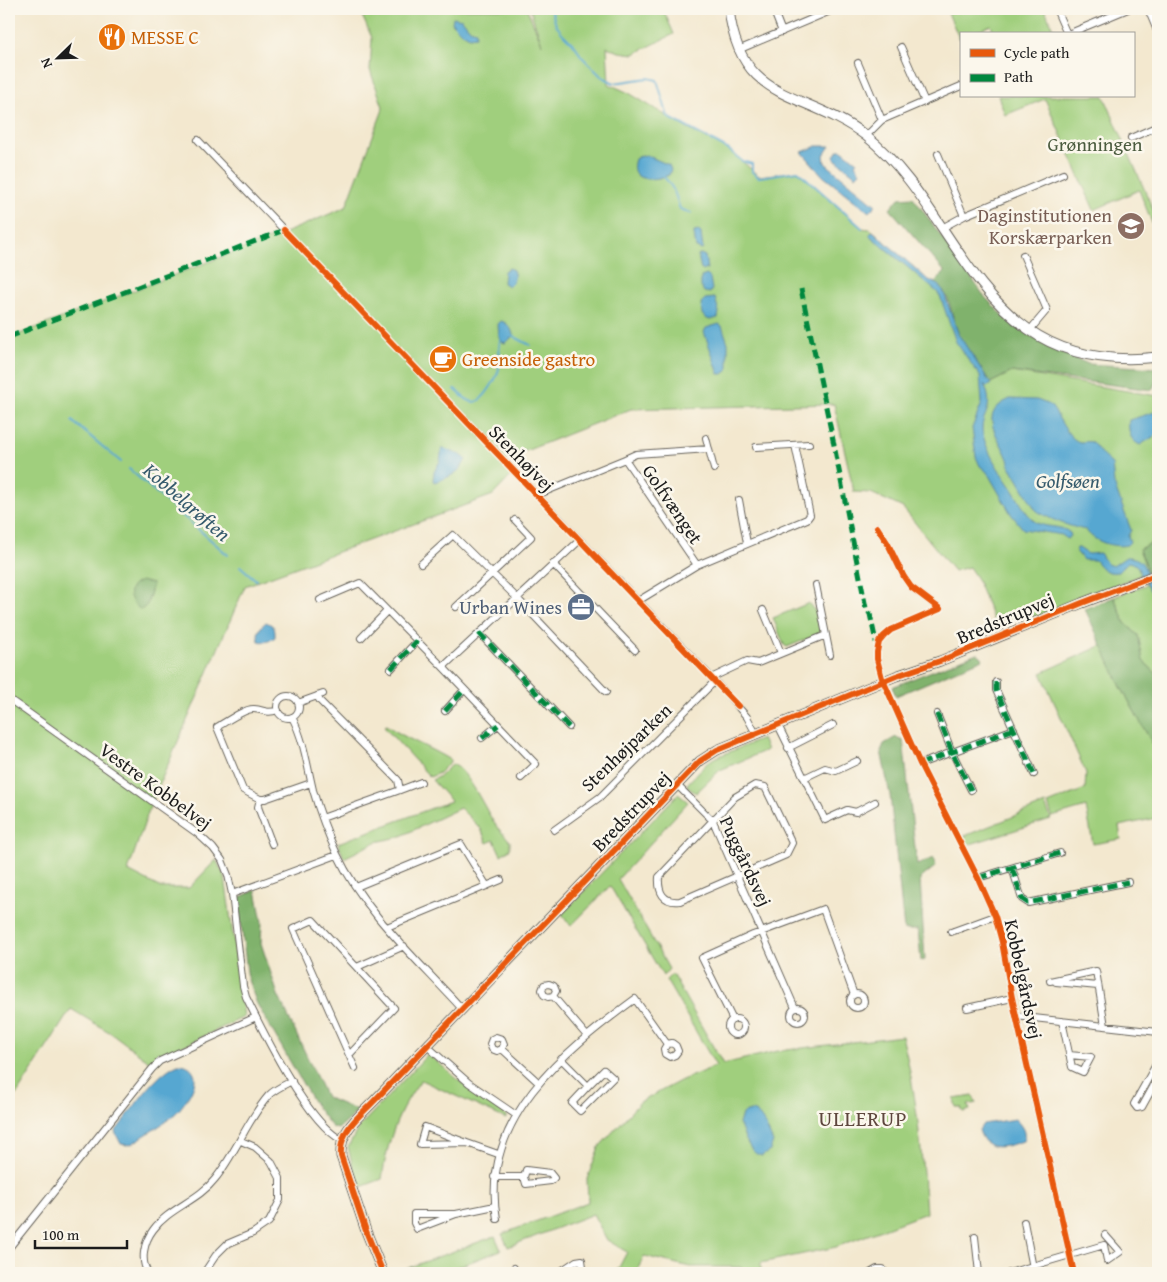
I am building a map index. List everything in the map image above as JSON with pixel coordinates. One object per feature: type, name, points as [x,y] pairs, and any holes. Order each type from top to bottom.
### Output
[{"type":"street","points":[[729,9],[738,50],[757,77],[772,88],[840,119],[866,136],[896,164],[988,292],[1007,312],[1030,330],[1057,344],[1087,355],[1138,359],[1158,357]]},
{"type":"street","points":[[773,9],[782,32]]},
{"type":"street","points":[[738,50],[782,32],[823,11],[835,9]]},
{"type":"street","points":[[1056,9],[1067,32]]},
{"type":"street","points":[[1073,32],[1128,9]]},
{"type":"street","points":[[1148,9],[1158,33]]},
{"type":"street","points":[[901,47],[925,102]]},
{"type":"street","points":[[858,63],[882,120]]},
{"type":"street","points":[[866,136],[882,120],[960,86]]},
{"type":"street","points":[[1130,138],[1158,126]]},
{"type":"street","name":"Stenhøjvej","points":[[198,140],[713,679],[747,717],[756,734]]},
{"type":"street","points":[[938,154],[964,216]]},
{"type":"street","points":[[942,228],[964,216],[1063,174]]},
{"type":"street","points":[[1023,255],[1047,310],[1030,330]]},
{"type":"street","points":[[706,438],[714,469]]},
{"type":"street","points":[[756,447],[809,444]]},
{"type":"street","name":"Golfvænget","points":[[638,601],[697,565],[807,518],[810,515],[795,445]]},
{"type":"street","name":"Golfvænget","points":[[537,496],[636,454],[709,449]]},
{"type":"street","name":"Golfvænget","points":[[625,459],[697,565]]},
{"type":"street","points":[[738,500],[747,543]]},
{"type":"street","points":[[456,607],[531,537],[515,520]]},
{"type":"street","name":"Kobbelgårdsvej","points":[[877,527],[911,587],[940,610],[891,630],[884,636],[879,642],[877,652],[880,672],[920,764],[978,878],[995,916],[1074,1273]]},
{"type":"street","points":[[421,564],[453,535],[606,692]]},
{"type":"street","points":[[443,667],[580,540]]},
{"type":"street","points":[[553,564],[635,650]]},
{"type":"street","name":"Bredstrupvej","points":[[342,1140],[353,1123],[700,761],[710,753],[1150,577]]},
{"type":"street","points":[[320,600],[360,583],[536,764],[521,778]]},
{"type":"street","points":[[816,585],[830,655]]},
{"type":"street","points":[[763,610],[781,653]]},
{"type":"street","points":[[360,638],[387,611]]},
{"type":"street","points":[[479,633],[569,727]]},
{"type":"street","name":"Stenhøjparken","points":[[554,830],[600,797],[713,679],[747,661],[758,663],[826,635]]},
{"type":"street","points":[[391,669],[416,641]]},
{"type":"street","points":[[996,682],[996,690],[1034,774]]},
{"type":"street","points":[[446,711],[464,690]]},
{"type":"street","points":[[298,703],[320,695],[320,701],[398,780],[400,790]]},
{"type":"street","points":[[284,697],[291,697],[298,703],[298,712],[292,717],[282,716],[278,710],[278,703],[284,697]]},
{"type":"street","name":"Vestre Kobbelvej","points":[[9,699],[198,834],[213,848],[222,860],[228,874],[243,986],[256,1017],[303,1100],[324,1127],[331,1134],[342,1140]]},
{"type":"street","points":[[278,710],[270,713],[254,709],[248,710],[218,727],[243,790],[260,799],[312,783]]},
{"type":"street","points":[[937,714],[952,752],[971,790]]},
{"type":"street","points":[[292,717],[302,738],[322,818],[337,854],[356,887],[387,927],[463,1010]]},
{"type":"street","points":[[482,738],[498,725]]},
{"type":"street","points":[[778,725],[825,820],[847,810],[856,812],[875,802]]},
{"type":"street","points":[[788,748],[834,725]]},
{"type":"street","points":[[920,764],[1014,729]]},
{"type":"street","points":[[804,778],[825,768],[836,771],[857,761]]},
{"type":"street","points":[[322,818],[421,782]]},
{"type":"street","name":"Puggårdsvej","points":[[677,785],[713,820],[795,1008]]},
{"type":"street","points":[[755,786],[765,787],[792,844],[786,854],[680,901],[672,902],[666,899],[662,894],[659,877],[713,820],[741,792],[755,786]]},
{"type":"street","points":[[260,799],[258,807],[272,844]]},
{"type":"street","points":[[356,887],[461,844],[487,886]]},
{"type":"street","points":[[978,878],[1060,853]]},
{"type":"street","points":[[232,894],[337,854]]},
{"type":"street","name":"Kobbelgårdsvej","points":[[1012,868],[1022,899],[1028,903],[1128,882]]},
{"type":"street","points":[[387,927],[501,880]]},
{"type":"street","name":"Puggårdsvej","points":[[733,1020],[702,958],[753,935],[823,909],[854,995]]},
{"type":"street","name":"Kobbelgårdsvej","points":[[952,932],[995,916]]},
{"type":"street","points":[[348,1055],[394,1008],[313,920],[293,929],[348,1055],[355,1068]]},
{"type":"street","points":[[357,967],[404,946]]},
{"type":"street","name":"Kobbelgårdsvej","points":[[1096,971],[1098,986],[1089,985],[1050,981],[1096,971]]},
{"type":"street","points":[[1098,986],[1105,1026]]},
{"type":"street","points":[[553,996],[587,1036]]},
{"type":"street","name":"Kobbelgårdsvej","points":[[968,1008],[1012,998]]},
{"type":"street","points":[[497,1219],[494,1177],[498,1154],[505,1135],[516,1115],[539,1083],[562,1059],[587,1036],[636,999],[667,1044]]},
{"type":"street","name":"Kobbelgårdsvej","points":[[1016,1016],[1158,1032]]},
{"type":"street","points":[[9,1248],[160,1061],[256,1017]]},
{"type":"street","name":"Kobbelgårdsvej","points":[[1062,1021],[1069,1054]]},
{"type":"street","points":[[427,1046],[469,1083],[516,1115]]},
{"type":"street","points":[[502,1049],[539,1083]]},
{"type":"street","points":[[562,1059],[588,1086]]},
{"type":"street","points":[[1158,1062],[1134,1104],[1137,1108],[1142,1107],[1158,1078]]},
{"type":"street","points":[[604,1070],[613,1078],[580,1111],[572,1103],[588,1086],[604,1070]]},
{"type":"street","points":[[148,1273],[143,1254],[153,1230],[166,1216],[203,1191],[215,1180],[241,1141],[249,1124],[270,1095],[292,1081]]},
{"type":"street","points":[[467,1143],[420,1144],[425,1127],[498,1154]]},
{"type":"street","points":[[342,1140],[341,1156],[383,1273]]},
{"type":"street","points":[[204,1273],[216,1255],[227,1244],[253,1233],[269,1222],[280,1200],[280,1178],[271,1161],[255,1147],[241,1141]]},
{"type":"street","points":[[494,1177],[524,1177]]},
{"type":"street","points":[[456,1214],[414,1214],[414,1223],[417,1229],[456,1214],[495,1206]]},
{"type":"street","points":[[1024,1222],[1033,1270]]},
{"type":"street","points":[[975,1237],[979,1273]]},
{"type":"street","points":[[1009,1273],[1033,1270],[1070,1255],[1104,1245]]},
{"type":"street","points":[[562,1273],[561,1271],[570,1265],[582,1260],[583,1266],[578,1273]]},
{"type":"street","points":[[870,1273],[877,1269],[883,1269],[885,1273]]},
{"type":"green space","points":[[359,9],[527,9],[542,44],[530,9],[663,9],[674,34],[634,54],[619,52],[607,47],[609,84],[629,93],[688,129],[729,150],[759,176],[798,171],[862,228],[873,231],[927,279],[935,283],[990,383],[1012,372],[1158,396],[1158,540],[1139,549],[1148,572],[1032,618],[1028,610],[995,624],[977,579],[969,567],[954,571],[903,508],[871,493],[854,492],[834,404],[631,409],[513,456],[504,464],[513,474],[493,495],[245,586],[151,804],[128,871],[161,888],[189,888],[216,860],[225,877],[244,1017],[150,1062],[114,1035],[71,1009],[9,1107],[9,338],[292,230],[346,207],[383,107],[370,70],[372,38]]},
{"type":"green space","points":[[960,9],[1045,9],[1054,32],[993,32],[991,25],[975,32],[960,32],[959,38],[948,13]]},
{"type":"green space","name":"Grønningen","points":[[999,98],[1105,98],[1158,221],[1158,238],[1139,190],[1094,210],[1045,99],[1005,115]]},
{"type":"green space","points":[[913,197],[985,297],[1007,320],[1040,342],[1088,364],[1157,368],[1158,378],[1152,390],[1012,372],[990,383],[959,336],[945,293],[935,283],[945,272],[890,209],[899,198]]},
{"type":"green space","points":[[1158,540],[1158,568],[1148,572],[1139,549]]},
{"type":"green space","points":[[1158,580],[1158,639],[1156,653],[1158,654],[1158,675],[1143,661],[1138,635],[1125,623],[1114,597]]},
{"type":"green space","points":[[141,581],[153,584],[147,605],[141,610],[133,603],[130,590]]},
{"type":"green space","points":[[1114,597],[1125,623],[1138,635],[1143,661],[1158,675],[1158,754],[1121,687],[1085,609]]},
{"type":"green space","points":[[809,603],[817,611],[820,628],[819,634],[787,647],[784,645],[773,618]]},
{"type":"green space","points":[[1103,645],[1121,687],[1158,754],[1158,821],[1157,818],[1119,826],[1121,839],[1093,844],[1086,807],[1052,817],[1048,804],[1085,789],[1086,773],[1041,673]]},
{"type":"green space","points":[[977,653],[983,659],[896,696],[892,687]]},
{"type":"green space","points":[[386,725],[401,735],[442,755],[450,760],[450,762],[439,773],[430,777],[384,727]]},
{"type":"green space","points":[[896,737],[903,740],[917,865],[933,858],[936,866],[920,879],[925,960],[921,961],[918,930],[904,930],[890,795],[881,751],[884,744]]},
{"type":"green space","points":[[762,739],[767,750],[720,770],[696,793],[687,787],[688,783],[714,758]]},
{"type":"green space","points":[[452,764],[470,782],[497,827],[510,841],[510,849],[501,855],[494,840],[487,843],[481,829],[460,808],[399,837],[376,842],[344,858],[338,843],[451,801],[432,780],[440,776]]},
{"type":"green space","points":[[678,794],[688,802],[618,879],[669,969],[663,976],[610,886],[571,926],[562,914]]},
{"type":"green space","points":[[1045,804],[1051,819],[967,845],[962,837]]},
{"type":"green space","points":[[256,890],[262,922],[261,943],[278,995],[326,1097],[358,1111],[338,1129],[332,1127],[315,1105],[257,1004],[248,980],[238,898]]},
{"type":"green space","points":[[672,974],[723,1064],[778,1051],[902,1036],[915,1102],[921,1146],[926,1213],[836,1247],[761,1263],[761,1273],[741,1273],[741,1267],[690,1267],[644,1256],[636,1273],[616,1273],[627,1252],[607,1240],[593,1214],[508,1247],[502,1234],[588,1202],[587,1179],[599,1147],[640,1102],[682,1080],[716,1066],[666,980]]},
{"type":"green space","points":[[428,1054],[469,1089],[506,1115],[506,1119],[421,1080],[406,1103],[390,1139],[382,1179],[358,1188],[348,1147],[359,1127]]},
{"type":"green space","points":[[973,1096],[976,1103],[968,1105],[970,1110],[963,1112],[961,1107],[956,1107],[954,1099]]},
{"type":"green space","points":[[495,1236],[501,1250],[442,1273],[394,1273]]},
{"type":"water","points":[[453,17],[462,19],[470,29],[476,31],[476,36],[469,37],[461,32],[452,23]]},
{"type":"water","points":[[817,146],[830,146],[824,155],[825,163],[876,205],[869,212],[823,176],[802,152]]},
{"type":"water","points":[[838,150],[842,150],[857,162],[855,164],[860,172],[856,176],[835,159],[834,156]]},
{"type":"water","points":[[646,155],[669,165],[671,170],[669,175],[650,179],[638,176],[634,167],[635,159]]},
{"type":"water","points":[[699,231],[701,233],[702,250],[696,248],[694,232]]},
{"type":"water","points":[[873,231],[927,279],[943,290],[959,335],[991,384],[987,387],[984,384],[989,401],[982,428],[985,442],[991,455],[1030,517],[1043,525],[1066,530],[1071,536],[1067,539],[1062,535],[1023,529],[1011,514],[987,472],[980,466],[976,457],[972,428],[982,403],[980,376],[956,342],[940,296],[869,235]]},
{"type":"water","points":[[701,254],[705,256],[707,269],[703,271],[698,256]]},
{"type":"water","points":[[509,268],[513,270],[514,280],[508,286],[503,283],[504,271]]},
{"type":"water","points":[[707,275],[710,278],[712,289],[710,293],[704,292],[701,287],[701,277]]},
{"type":"water","points":[[715,298],[719,312],[718,318],[710,320],[702,314],[701,303],[705,299]]},
{"type":"water","points":[[501,321],[511,329],[513,334],[506,343],[502,342],[499,338],[498,324]]},
{"type":"water","points":[[719,324],[722,326],[728,343],[728,370],[723,374],[719,374],[704,332],[706,328]]},
{"type":"water","name":"Golfsøen","points":[[1010,399],[1037,400],[1050,405],[1075,440],[1092,442],[1112,464],[1114,484],[1131,530],[1128,536],[1130,542],[1127,545],[1117,546],[1099,541],[1086,530],[1052,519],[1035,509],[1010,466],[994,430],[993,413],[999,406]]},
{"type":"water","points":[[1158,411],[1158,434],[1140,445],[1136,443],[1130,434],[1129,420]]},
{"type":"water","points":[[442,448],[461,455],[466,459],[461,468],[453,474],[434,482],[434,472],[440,461]]},
{"type":"water","points":[[1077,548],[1088,554],[1100,553],[1107,564],[1113,566],[1126,557],[1141,562],[1157,594],[1158,602],[1140,575],[1138,567],[1133,563],[1128,562],[1118,572],[1107,571],[1095,560],[1083,560],[1076,551]]},
{"type":"water","points":[[266,622],[274,628],[275,637],[264,642],[259,641],[259,630]]},
{"type":"water","points":[[178,1064],[189,1067],[195,1077],[193,1087],[184,1103],[174,1115],[150,1132],[133,1143],[128,1145],[121,1144],[115,1132],[160,1076]]},
{"type":"water","points":[[750,1111],[758,1114],[761,1118],[773,1142],[770,1151],[762,1156],[750,1148],[739,1124],[742,1114]]},
{"type":"water","points":[[1015,1119],[1024,1132],[1023,1141],[997,1147],[986,1143],[982,1138],[979,1130],[983,1124]]},
{"type":"waterway","points":[[551,9],[556,25],[576,47],[581,56],[601,76],[614,83],[648,78],[657,80],[668,117],[729,150],[742,161],[752,164],[752,172],[759,177],[798,171],[862,228]]},
{"type":"waterway","points":[[664,177],[673,188],[680,209],[691,213]]},
{"type":"waterway","points":[[513,336],[530,345]]},
{"type":"waterway","points":[[455,389],[471,402],[482,398],[490,388],[498,372],[500,340]]},
{"type":"waterway","name":"Kobbelgrøften","points":[[72,421],[121,462]]},
{"type":"waterway","name":"Kobbelgrøften","points":[[129,469],[228,555]]},
{"type":"waterway","name":"Kobbelgrøften","points":[[240,566],[256,580]]},
{"type":"marked path","points":[[9,337],[284,230]]},
{"type":"marked path","points":[[801,289],[866,608],[870,614],[876,642],[879,642]]},
{"type":"marked path","points":[[479,633],[569,727]]},
{"type":"marked path","points":[[391,669],[417,641]]},
{"type":"marked path","points":[[996,682],[996,690],[1034,774]]},
{"type":"marked path","points":[[445,711],[464,690]]},
{"type":"marked path","points":[[937,714],[952,752],[971,790]]},
{"type":"marked path","points":[[482,738],[498,725]]},
{"type":"marked path","points":[[920,764],[1014,729]]},
{"type":"marked path","points":[[978,878],[1060,853]]},
{"type":"marked path","points":[[1012,868],[1022,899],[1028,903],[1128,882]]},
{"type":"cycle path","points":[[284,230],[738,706]]},
{"type":"cycle path","points":[[877,527],[911,587],[940,609],[891,630],[879,642],[877,659],[882,678],[920,764],[978,878],[995,916],[1074,1273]]},
{"type":"cycle path","points":[[383,1273],[366,1231],[341,1156],[341,1147],[347,1131],[357,1118],[700,761],[717,750],[896,676],[940,661],[1158,574]]},
{"type":"place","name":"MESSE C","points":[[112,37]]},
{"type":"place","name":"Daginstitutionen Korskærparken","points":[[1131,226]]},
{"type":"place","name":"Greenside gastro","points":[[443,359]]},
{"type":"place","name":"Urban Wines","points":[[581,607]]},
{"type":"district","name":"ULLERUP","points":[[863,1119]]}]
